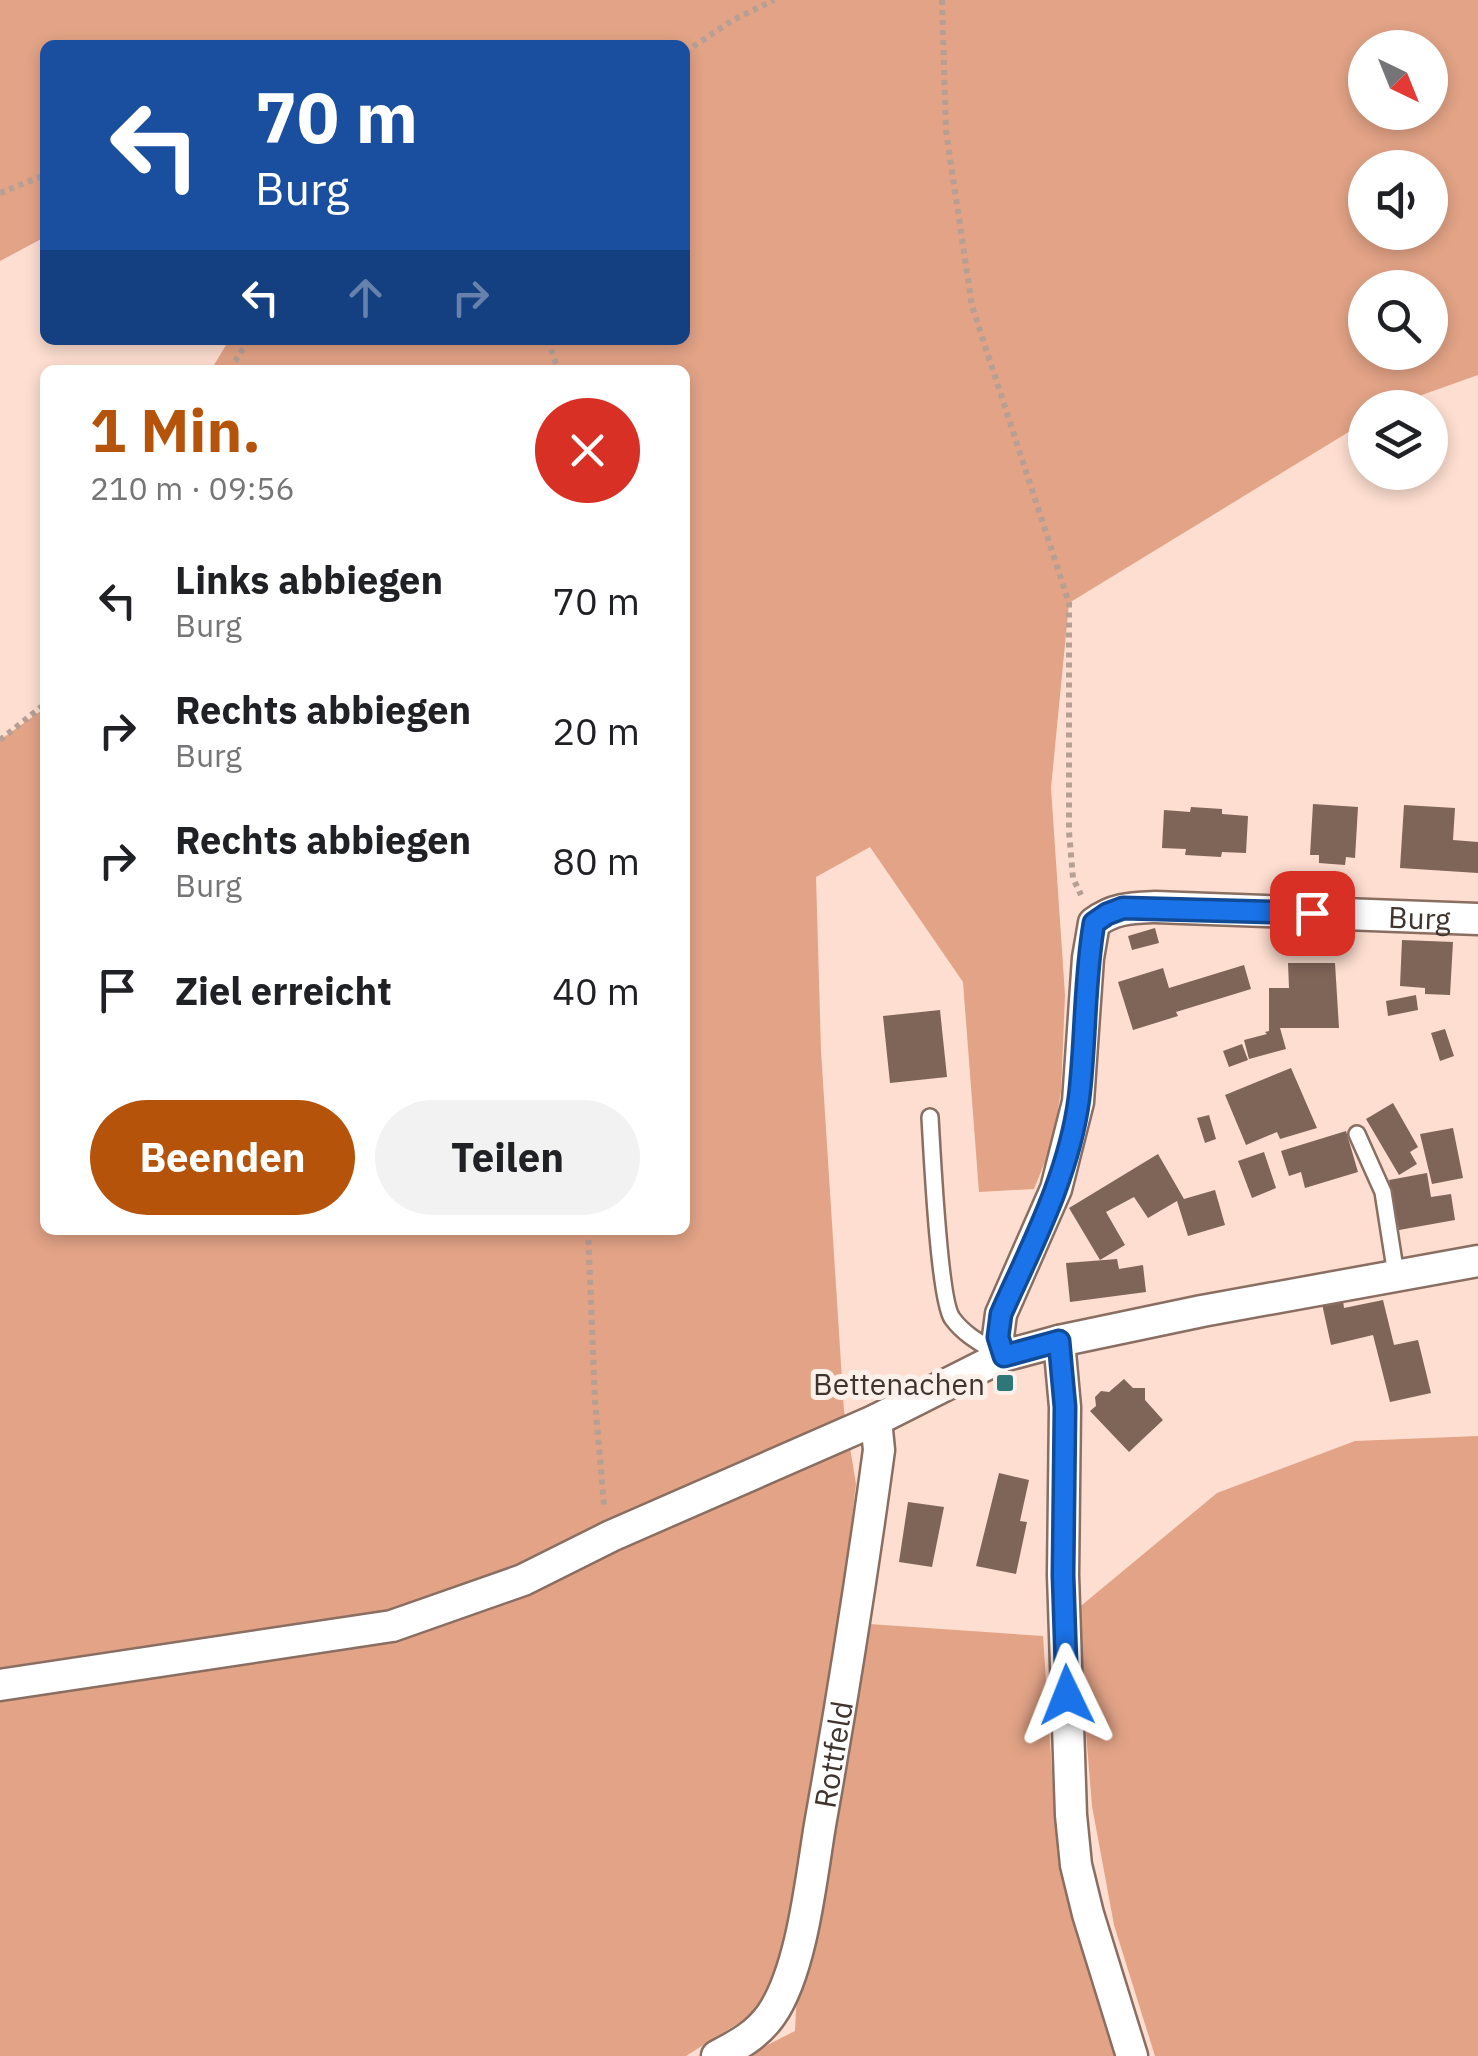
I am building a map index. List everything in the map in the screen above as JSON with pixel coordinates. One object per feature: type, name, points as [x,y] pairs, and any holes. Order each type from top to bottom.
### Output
[{"type":"street","name":"Burg","points":[[1094,923],[1123,908],[1155,907],[1478,919]]},
{"type":"street","points":[[1004,1356],[998,1337],[1001,1314],[1056,1189],[1078,1102],[1094,923]]},
{"type":"street","points":[[0,1684],[392,1626],[523,1580],[612,1536],[876,1420],[1004,1356],[1059,1341],[1478,1261]]},
{"type":"street","points":[[1059,1341],[1065,1407],[1063,1575],[1070,1815],[1076,1865],[1088,1914],[1132,2056]]},
{"type":"street","name":"Rottfeld","points":[[717,2056],[749,2039],[771,2015],[787,1984],[804,1919],[854,1631],[879,1450],[876,1420]]},
{"type":"lane","points":[[930,1117],[942,1269],[950,1316],[971,1338],[1004,1356]]},
{"type":"lane","points":[[1357,1134],[1383,1192],[1396,1274]]},
{"type":"path","points":[[690,49],[774,0]]},
{"type":"path","points":[[942,0],[946,131],[972,306],[1069,603],[1068,832],[1073,878],[1094,923]]},
{"type":"path","points":[[0,193],[40,177]]},
{"type":"path","points":[[0,740],[40,708]]},
{"type":"path","points":[[588,1235],[602,1500],[612,1536]]},
{"type":"shaded area","points":[[0,0],[1478,0],[1478,375],[1436,390],[1348,390],[1348,432],[1069,603],[1051,788],[1065,995],[1061,1091],[1053,1142],[1034,1189],[979,1192],[963,982],[870,847],[816,877],[821,1051],[844,1411],[856,1484],[839,1627],[789,1914],[772,1985],[748,2017],[686,2056],[0,2056],[0,740],[40,712],[40,1235],[690,1235],[690,365],[214,365],[226,345],[690,345],[690,40],[40,40],[40,240],[0,261]]},
{"type":"shaded area","points":[[1478,1436],[1478,2056],[1155,2056],[1114,1925],[1092,1806],[1076,1610],[1217,1493],[1355,1441]]},
{"type":"shaded area","points":[[869,1624],[1043,1636],[1056,1832],[1075,1923],[1116,2056],[746,2056],[795,2031],[797,1992],[822,1919]]},
{"type":"building","points":[[1313,804],[1358,807],[1355,858],[1346,857],[1345,865],[1319,863],[1319,855],[1310,855]]},
{"type":"building","points":[[1404,805],[1455,808],[1453,840],[1478,842],[1478,873],[1400,868]]},
{"type":"building","points":[[1191,807],[1248,816],[1246,853],[1222,852],[1221,857],[1185,855],[1186,849],[1162,848],[1164,810],[1190,812]]},
{"type":"building","points":[[1155,928],[1159,943],[1132,950],[1128,936]]},
{"type":"building","points":[[1402,940],[1453,942],[1450,995],[1425,994],[1425,988],[1400,986]]},
{"type":"building","points":[[1288,963],[1335,963],[1339,1028],[1280,1028],[1286,1049],[1249,1059],[1244,1040],[1269,1031],[1269,988],[1289,988]]},
{"type":"building","points":[[1244,965],[1251,989],[1133,1030],[1118,982],[1163,968],[1169,988]]},
{"type":"building","points":[[1416,995],[1418,1010],[1388,1016],[1386,1001]]},
{"type":"building","points":[[940,1010],[947,1077],[890,1083],[883,1016]]},
{"type":"building","points":[[1445,1029],[1454,1056],[1440,1061],[1431,1033]]},
{"type":"building","points":[[1242,1044],[1248,1060],[1229,1067],[1223,1051]]},
{"type":"building","points":[[1291,1068],[1317,1128],[1280,1139],[1277,1132],[1246,1145],[1225,1095]]},
{"type":"building","points":[[1393,1103],[1418,1147],[1410,1152],[1417,1164],[1399,1175],[1366,1119]]},
{"type":"building","points":[[1209,1115],[1216,1139],[1205,1143],[1197,1118]]},
{"type":"building","points":[[1453,1128],[1463,1178],[1432,1184],[1420,1134]]},
{"type":"building","points":[[1346,1131],[1358,1172],[1305,1188],[1301,1172],[1289,1176],[1281,1151]]},
{"type":"building","points":[[1264,1152],[1276,1188],[1252,1198],[1238,1161]]},
{"type":"building","points":[[1158,1154],[1184,1199],[1215,1190],[1225,1225],[1188,1236],[1177,1201],[1148,1218],[1134,1197],[1106,1212],[1125,1245],[1100,1260],[1069,1208]]},
{"type":"building","points":[[1427,1173],[1431,1197],[1451,1194],[1455,1220],[1399,1230],[1389,1180]]},
{"type":"building","points":[[1117,1259],[1119,1269],[1143,1265],[1146,1292],[1070,1302],[1066,1263]]},
{"type":"building","points":[[1383,1300],[1394,1345],[1418,1340],[1431,1393],[1390,1402],[1373,1335],[1331,1345],[1322,1304],[1343,1301],[1344,1308]]},
{"type":"building","points":[[1124,1379],[1133,1388],[1145,1388],[1145,1400],[1163,1420],[1129,1452],[1090,1411],[1101,1391],[1109,1392]]},
{"type":"building","points":[[999,1473],[1029,1480],[1020,1521],[1027,1522],[1016,1574],[976,1566]]},
{"type":"building","points":[[908,1502],[944,1507],[932,1567],[899,1562]]},
{"type":"place","name":"Bettenachen","points":[[1005,1383]]},
{"type":"route","points":[[1067,1695],[1063,1575],[1065,1407],[1059,1341],[1004,1356],[998,1337],[1001,1314],[1056,1189],[1078,1102],[1094,923],[1123,908],[1312,913]]}]
